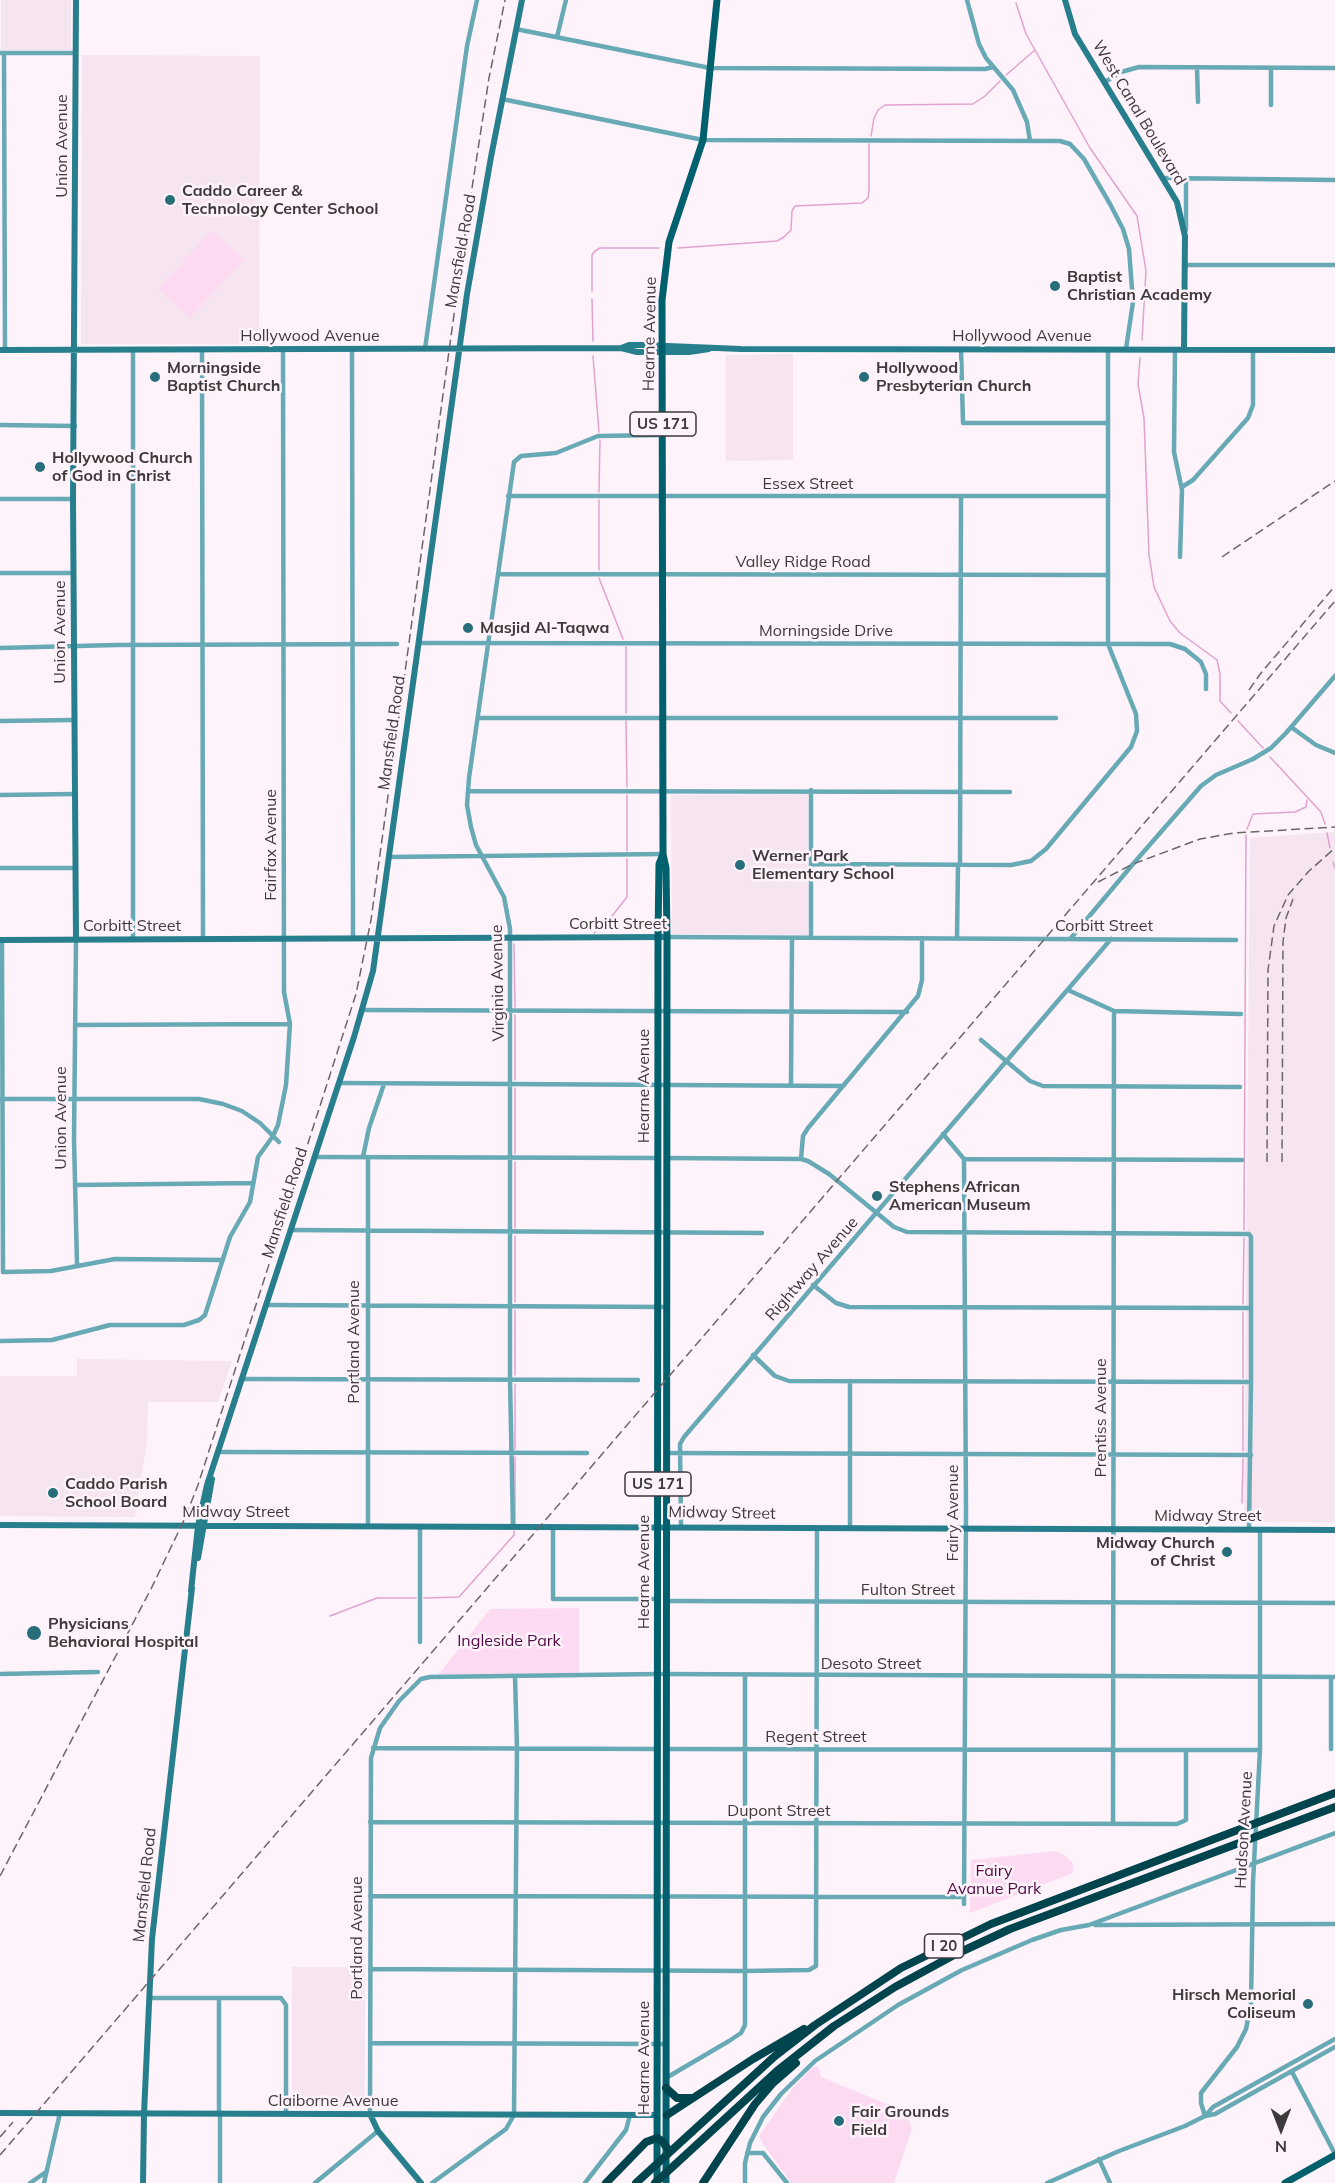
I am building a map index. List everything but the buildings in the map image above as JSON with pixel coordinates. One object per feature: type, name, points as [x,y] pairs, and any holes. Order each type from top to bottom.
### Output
[{"type":"highway","name":"I 20","points":[[636,2183],[775,2056],[815,2025],[894,1972],[960,1938],[1021,1912],[1335,1793]]},
{"type":"highway","name":"I 20","points":[[656,2183],[777,2071],[827,2032],[935,1965],[991,1937],[1335,1807]]},
{"type":"highway","points":[[703,2183],[749,2111],[773,2083],[872,2002]]},
{"type":"highway","points":[[662,2115],[796,2032],[815,2025]]},
{"type":"highway","points":[[666,2088],[682,2100],[694,2097]]},
{"type":"highway","points":[[606,2183],[646,2142],[657,2138],[667,2148]]},
{"type":"main road","name":"Hearne Avenue","points":[[656,2183],[657,2138],[666,2088],[667,937],[666,868],[663,854],[663,281],[669,242],[703,140],[717,0]]},
{"type":"main road","name":"Hearne Avenue","points":[[663,854],[658,864],[657,2044],[662,2115],[667,2148],[666,2183]]},
{"type":"main road","points":[[1285,2183],[1335,2155]]},
{"type":"street","name":"Union Avenue","points":[[76,0],[73,646],[76,868],[74,1098],[77,1265]]},
{"type":"street","points":[[425,349],[465,57],[477,0]]},
{"type":"street","name":"Mansfield Road","points":[[143,2183],[149,1998],[157,1893],[191,1592],[207,1485],[339,1083],[373,971],[472,261],[522,0]]},
{"type":"street","points":[[557,38],[566,0]]},
{"type":"street","points":[[967,0],[979,44],[993,67],[1012,90],[1027,122],[1030,141]]},
{"type":"street","name":"West Canal Boulevard","points":[[1065,0],[1073,29],[1177,202],[1185,236],[1184,350]]},
{"type":"street","points":[[516,29],[710,68],[985,69],[993,67]]},
{"type":"street","points":[[3,350],[2,53],[76,53]]},
{"type":"street","points":[[1104,82],[1121,72],[1138,67],[1335,68]]},
{"type":"street","points":[[1197,68],[1198,102]]},
{"type":"street","points":[[1270,68],[1271,105]]},
{"type":"street","points":[[502,99],[703,140],[1060,141],[1070,144],[1084,159],[1123,229],[1130,249],[1133,283],[1132,315],[1126,349]]},
{"type":"street","points":[[1164,178],[1335,180]]},
{"type":"street","points":[[1185,236],[1186,179]]},
{"type":"street","points":[[1185,265],[1335,265]]},
{"type":"street","name":"Hollywood Avenue","points":[[3,350],[621,348],[637,352],[663,349],[700,352],[710,348],[1335,350]]},
{"type":"street","name":"Fairfax Avenue","points":[[0,1341],[52,1340],[110,1325],[184,1325],[199,1320],[205,1315],[235,1226],[250,1202],[258,1157],[278,1125],[284,1098],[290,1024],[284,992],[283,349]]},
{"type":"street","points":[[352,349],[353,939]]},
{"type":"street","points":[[961,349],[963,423],[1108,423]]},
{"type":"street","points":[[811,864],[1011,865],[1030,861],[1046,849],[1134,742],[1137,731],[1136,714],[1108,644],[1108,349]]},
{"type":"street","points":[[133,350],[134,940]]},
{"type":"street","points":[[202,350],[203,940]]},
{"type":"street","points":[[1175,350],[1174,453],[1182,487],[1180,557]]},
{"type":"street","points":[[1182,487],[1193,480],[1248,417],[1253,405],[1253,350]]},
{"type":"street","points":[[0,425],[75,426]]},
{"type":"street","name":"Virginia Avenue","points":[[513,1527],[510,1380],[510,937],[507,906],[475,840],[467,805],[508,496],[513,465],[515,459],[521,456],[555,453],[598,436],[662,435]]},
{"type":"street","name":"Essex Street","points":[[508,496],[1108,496]]},
{"type":"street","points":[[957,938],[961,790],[960,496]]},
{"type":"street","points":[[0,499],[73,499]]},
{"type":"street","points":[[0,573],[73,573]]},
{"type":"street","name":"Valley Ridge Road","points":[[498,574],[1108,574]]},
{"type":"street","name":"Morningside Drive","points":[[418,643],[1161,643],[1185,649],[1197,657],[1204,668],[1206,688]]},
{"type":"street","points":[[0,648],[203,644],[397,644]]},
{"type":"street","points":[[1071,938],[1201,786],[1216,775],[1265,752],[1291,727],[1335,676]]},
{"type":"street","points":[[478,718],[1056,718]]},
{"type":"street","points":[[0,721],[74,720]]},
{"type":"street","points":[[1291,727],[1316,745],[1335,753]]},
{"type":"street","points":[[811,790],[811,938]]},
{"type":"street","points":[[468,791],[961,790],[1010,792]]},
{"type":"street","points":[[0,795],[75,794]]},
{"type":"street","points":[[389,857],[663,854]]},
{"type":"street","points":[[0,868],[76,868]]},
{"type":"street","name":"Corbitt Street","points":[[1,940],[510,937],[1236,940]]},
{"type":"street","points":[[791,1085],[792,938]]},
{"type":"street","points":[[801,1159],[803,1136],[914,1003],[921,988],[922,938]]},
{"type":"street","name":"Rightway Avenue","points":[[681,1526],[680,1444],[684,1437],[1111,939]]},
{"type":"street","points":[[1,940],[1,1272],[51,1271],[115,1259],[223,1260]]},
{"type":"street","points":[[1068,990],[1114,1011],[1241,1014]]},
{"type":"street","points":[[362,1010],[907,1012]]},
{"type":"street","name":"Prentiss Avenue","points":[[1113,1824],[1114,1011]]},
{"type":"street","points":[[75,1025],[290,1024]]},
{"type":"street","points":[[981,1040],[1037,1084],[1240,1087]]},
{"type":"street","points":[[339,1083],[843,1086]]},
{"type":"street","name":"Portland Avenue","points":[[368,1526],[365,1157],[369,1128],[384,1084]]},
{"type":"street","points":[[1,1099],[185,1098],[213,1101],[242,1111],[260,1123],[279,1142]]},
{"type":"street","points":[[943,1134],[964,1159],[1242,1160]]},
{"type":"street","points":[[314,1157],[801,1159],[814,1163],[902,1231],[1249,1234],[1251,1237],[1250,1530]]},
{"type":"street","name":"Fairy Avenue","points":[[964,1159],[966,1528],[964,1904]]},
{"type":"street","points":[[75,1185],[253,1183]]},
{"type":"street","points":[[291,1230],[762,1233]]},
{"type":"street","points":[[813,1285],[836,1303],[849,1307],[1251,1308]]},
{"type":"street","points":[[266,1305],[667,1307]]},
{"type":"street","points":[[753,1355],[775,1376],[786,1380],[1251,1382]]},
{"type":"street","points":[[242,1379],[638,1380]]},
{"type":"street","points":[[850,1381],[850,1528]]},
{"type":"street","points":[[218,1452],[587,1453]]},
{"type":"street","points":[[667,1453],[1251,1455]]},
{"type":"street","name":"Midway Street","points":[[0,1525],[1335,1530]]},
{"type":"street","points":[[420,1527],[420,1641]]},
{"type":"street","name":"Fulton Street","points":[[553,1527],[553,1599],[1335,1603]]},
{"type":"street","points":[[370,1969],[745,1971],[809,1970],[816,1966],[817,1528]]},
{"type":"street","name":"Hudson Avenue","points":[[1205,2116],[1201,2093],[1233,2054],[1248,2022],[1251,2004],[1260,1750],[1260,1530]]},
{"type":"street","points":[[0,1674],[98,1672]]},
{"type":"street","name":"Desoto Street","points":[[411,1687],[425,1677],[658,1674],[1333,1677]]},
{"type":"street","points":[[666,2078],[741,2033],[745,2025],[745,1675]]},
{"type":"street","points":[[432,2183],[506,2129],[514,2115],[517,1748],[515,1676]]},
{"type":"street","points":[[1331,1749],[1333,1677]]},
{"type":"street","name":"Portland Avenue","points":[[411,1687],[380,1728],[370,1765],[370,2114],[378,2131],[421,2183]]},
{"type":"street","name":"Regent Street","points":[[373,1748],[1260,1750]]},
{"type":"street","name":"Dupont Street","points":[[370,1822],[1177,1824],[1186,1820],[1186,1750]]},
{"type":"street","points":[[745,2183],[747,2154],[758,2126],[781,2094],[815,2061],[914,1995],[980,1962],[1050,1934],[1089,1925],[1335,1833]]},
{"type":"street","points":[[370,1896],[964,1897]]},
{"type":"street","points":[[1089,1925],[1335,1924]]},
{"type":"street","points":[[149,1998],[281,1998],[286,2005],[286,2114]]},
{"type":"street","points":[[219,1998],[220,2183]]},
{"type":"street","points":[[1205,2116],[1213,2108],[1335,2039]]},
{"type":"street","points":[[370,2043],[666,2044]]},
{"type":"street","points":[[1047,2183],[1098,2159],[1215,2114],[1335,2047]]},
{"type":"street","points":[[1292,2072],[1335,2155]]},
{"type":"street","name":"Claiborne Avenue","points":[[0,2113],[662,2115]]},
{"type":"street","points":[[44,2183],[60,2114]]},
{"type":"street","points":[[585,2183],[626,2130],[630,2115]]},
{"type":"street","points":[[315,2183],[378,2131]]},
{"type":"street","points":[[747,2154],[763,2153],[787,2183]]},
{"type":"street","points":[[1098,2159],[1110,2183]]},
{"type":"street","points":[[30,2183],[46,2172]]},
{"type":"shaded area","points":[[1,0],[71,0],[71,50],[1,50]]},
{"type":"shaded area","name":"Caddo Career & Technology Center School","points":[[82,55],[260,56],[259,344],[81,344]]},
{"type":"shaded area","points":[[793,354],[793,460],[726,461],[726,355]]},
{"type":"shaded area","name":"Werner Park Elementary School","points":[[808,794],[808,935],[672,934],[671,795]]},
{"type":"shaded area","points":[[1335,832],[1335,1522],[1244,1522],[1250,838]]},
{"type":"shaded area","name":"Caddo Parish School Board","points":[[77,1359],[232,1361],[218,1402],[148,1402],[147,1441],[135,1517],[0,1516],[0,1376],[77,1376]]},
{"type":"shaded area","points":[[292,1967],[365,1967],[365,2107],[292,2108]]},
{"type":"green space","points":[[211,231],[244,260],[190,318],[158,289]]},
{"type":"green space","name":"Ingleside Park","points":[[579,1608],[579,1673],[438,1675],[490,1609]]},
{"type":"green space","name":"Fairy Avanue Park","points":[[1055,1851],[1073,1863],[1073,1873],[970,1913],[971,1860]]},
{"type":"green space","name":"Fair Grounds Field","points":[[818,2066],[821,2077],[906,2112],[912,2129],[894,2183],[791,2183],[763,2144],[759,2136],[792,2089],[811,2068]]},
{"type":"waterway","points":[[1016,3],[1026,34],[1090,148],[1137,216],[1146,271],[1142,340]]},
{"type":"waterway","points":[[1006,75],[1035,50]]},
{"type":"waterway","points":[[871,136],[874,118],[878,110],[885,105],[973,104],[1000,81]]},
{"type":"waterway","points":[[678,248],[777,241],[791,230],[792,211],[795,206],[862,203],[868,198],[869,144]]},
{"type":"waterway","points":[[592,291],[592,255],[595,251],[600,248],[659,248]]},
{"type":"waterway","points":[[592,299],[593,341]]},
{"type":"waterway","points":[[593,356],[599,432]]},
{"type":"waterway","points":[[1140,358],[1138,384],[1144,418],[1149,555],[1154,587],[1170,621],[1180,633],[1217,660],[1220,674],[1220,701],[1231,713]]},
{"type":"waterway","points":[[599,492],[600,440]]},
{"type":"waterway","points":[[599,500],[599,570]]},
{"type":"waterway","points":[[599,578],[623,639]]},
{"type":"waterway","points":[[626,647],[626,713]]},
{"type":"waterway","points":[[626,721],[627,787]]},
{"type":"waterway","points":[[1238,721],[1263,748]]},
{"type":"waterway","points":[[1270,757],[1321,812],[1325,824]]},
{"type":"waterway","points":[[627,795],[627,851]]},
{"type":"waterway","points":[[1247,829],[1253,814],[1295,812],[1306,807],[1307,800]]},
{"type":"waterway","points":[[1327,833],[1330,848]]},
{"type":"waterway","points":[[1244,1230],[1246,835]]},
{"type":"waterway","points":[[594,933],[605,925],[627,897],[627,859]]},
{"type":"waterway","points":[[1333,862],[1335,868]]},
{"type":"waterway","points":[[514,944],[515,1007]]},
{"type":"waterway","points":[[515,1015],[515,1080]]},
{"type":"waterway","points":[[515,1088],[515,1154]]},
{"type":"waterway","points":[[515,1162],[515,1228]]},
{"type":"waterway","points":[[515,1236],[515,1302]]},
{"type":"waterway","points":[[1243,1304],[1244,1238]]},
{"type":"waterway","points":[[515,1310],[515,1375]]},
{"type":"waterway","points":[[1243,1312],[1243,1378]]},
{"type":"waterway","points":[[515,1384],[515,1449]]},
{"type":"waterway","points":[[1243,1386],[1243,1451]]},
{"type":"waterway","points":[[515,1457],[515,1523]]},
{"type":"waterway","points":[[1242,1503],[1243,1459]]},
{"type":"waterway","points":[[424,1598],[459,1597],[514,1535],[514,1531]]},
{"type":"waterway","points":[[330,1616],[377,1598],[416,1598]]},
{"type":"railway","points":[[0,1876],[151,1589],[185,1518],[198,1485],[356,994],[371,920],[466,227],[489,78],[505,0]]},
{"type":"railway","points":[[1222,557],[1335,481]]},
{"type":"railway","points":[[1249,690],[1335,586]]},
{"type":"railway","points":[[0,2155],[1335,601]]},
{"type":"railway","points":[[1098,882],[1133,864],[1200,839],[1234,833],[1335,827]]},
{"type":"railway","points":[[1267,1162],[1268,970],[1274,926],[1288,895],[1309,871],[1335,848]]},
{"type":"railway","points":[[1282,1162],[1283,942],[1286,918],[1293,899]]},
{"type":"railway","points":[[0,2137],[13,2122]]},
{"type":"place","name":"Caddo Career & Technology Center School","points":[[170,200]]},
{"type":"place","name":"Baptist Christian Academy","points":[[1055,286]]},
{"type":"place","name":"Morningside Baptist Church","points":[[155,377]]},
{"type":"place","name":"Hollywood Presbyterian Church","points":[[864,377]]},
{"type":"place","name":"Hollywood Church of God in Christ","points":[[40,467]]},
{"type":"place","name":"Masjid Al-Taqwa","points":[[468,628]]},
{"type":"place","name":"Werner Park Elementary School","points":[[740,865]]},
{"type":"place","name":"Stephens African American Museum","points":[[877,1196]]},
{"type":"place","name":"Caddo Parish School Board","points":[[53,1493]]},
{"type":"place","name":"Midway Church of Christ","points":[[1227,1552]]},
{"type":"place","name":"Physicians Behavioral Hospital","points":[[34,1633]]},
{"type":"place","name":"Hirsch Memorial Coliseum","points":[[1308,2004]]},
{"type":"place","name":"Fair Grounds Field","points":[[839,2121]]}]
